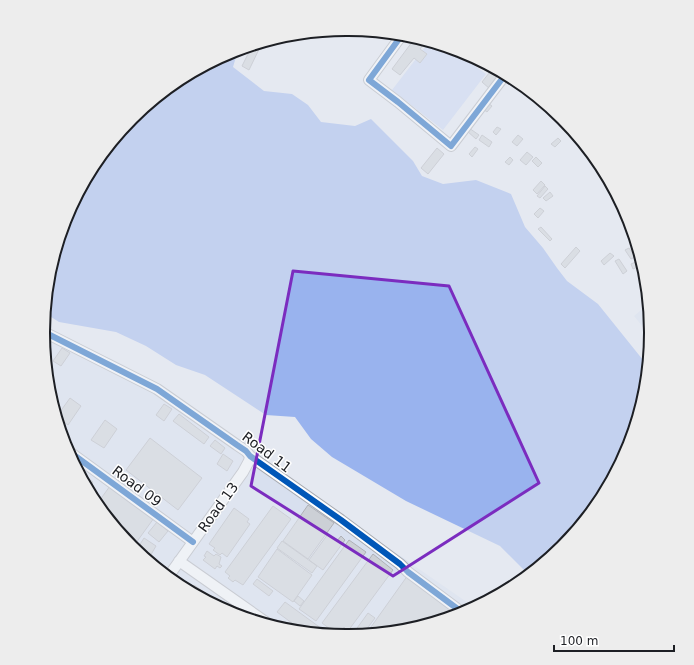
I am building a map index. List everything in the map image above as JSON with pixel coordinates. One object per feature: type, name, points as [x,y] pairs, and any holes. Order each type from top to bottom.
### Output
[{"type":"street","points":[[398,41],[369,80],[451,146],[477,110],[502,80]]},
{"type":"street","name":"Road 11","points":[[50,335],[157,389],[246,451],[250,456],[388,555],[456,608]]},
{"type":"street","name":"Road 13","points":[[172,571],[243,472],[250,456]]},
{"type":"street","name":"Road 09","points":[[79,458],[193,542]]},
{"type":"street","points":[[180,561],[254,614]]},
{"type":"highlighted area","points":[[293,271],[449,286],[539,483],[393,576],[251,486]]},
{"type":"shaded area","points":[[426,47],[474,65],[486,74],[443,130],[392,90]]},
{"type":"shaded area","points":[[643,309],[644,328],[634,316]]},
{"type":"shaded area","points":[[50,331],[124,365],[468,603],[424,619],[405,623],[366,628],[328,628],[289,623],[252,613],[216,598],[182,579],[137,542],[112,513],[90,481],[66,428],[56,390]]},
{"type":"water","points":[[236,58],[233,67],[264,91],[292,94],[308,105],[321,122],[355,126],[371,119],[413,161],[422,176],[443,184],[476,180],[511,194],[525,227],[543,248],[567,281],[598,304],[642,359],[638,390],[628,428],[604,481],[594,497],[570,528],[557,542],[524,570],[500,546],[406,501],[332,457],[311,439],[295,417],[266,415],[205,375],[176,365],[146,346],[116,332],[59,322],[51,317],[51,313],[56,275],[66,237],[81,201],[100,168],[137,123],[167,97],[199,76]]},
{"type":"building","points":[[411,43],[422,46],[420,49],[427,54],[420,63],[414,58],[400,75],[392,69]]},
{"type":"building","points":[[259,50],[249,70],[242,66],[248,53]]},
{"type":"building","points":[[489,73],[499,78],[490,89],[482,82]]},
{"type":"building","points":[[488,103],[492,106],[487,112],[483,109]]},
{"type":"building","points":[[497,127],[501,129],[496,135],[493,132]]},
{"type":"building","points":[[469,128],[479,135],[476,139],[467,131]]},
{"type":"building","points":[[482,135],[492,142],[489,147],[479,140]]},
{"type":"building","points":[[518,135],[523,139],[517,146],[512,142]]},
{"type":"building","points":[[558,138],[561,141],[555,147],[551,144]]},
{"type":"building","points":[[475,147],[478,149],[472,157],[469,154]]},
{"type":"building","points":[[437,148],[444,154],[428,174],[421,168]]},
{"type":"building","points":[[527,152],[533,157],[526,165],[520,160]]},
{"type":"building","points":[[510,157],[513,160],[509,165],[505,162]]},
{"type":"building","points":[[536,157],[542,163],[538,167],[532,161]]},
{"type":"building","points":[[541,181],[545,185],[537,194],[533,190]]},
{"type":"building","points":[[545,186],[548,189],[540,198],[537,196]]},
{"type":"building","points":[[550,192],[553,196],[546,201],[543,198]]},
{"type":"building","points":[[540,208],[544,211],[538,218],[534,214]]},
{"type":"building","points":[[541,227],[552,239],[550,241],[538,229]]},
{"type":"building","points":[[576,247],[580,251],[565,268],[561,264]]},
{"type":"building","points":[[629,248],[633,258],[631,259],[625,250]]},
{"type":"building","points":[[610,253],[614,256],[604,265],[601,261]]},
{"type":"building","points":[[619,259],[627,271],[623,274],[615,261]]},
{"type":"building","points":[[635,262],[636,268],[633,269],[631,264]]},
{"type":"building","points":[[62,348],[70,353],[61,366],[53,361]]},
{"type":"building","points":[[70,398],[81,406],[68,425],[64,422],[61,410]]},
{"type":"building","points":[[164,404],[172,409],[164,421],[156,415]]},
{"type":"building","points":[[179,414],[209,437],[204,444],[173,421]]},
{"type":"building","points":[[105,420],[117,429],[104,448],[91,440]]},
{"type":"building","points":[[150,438],[202,478],[178,510],[126,470]]},
{"type":"building","points":[[215,440],[225,448],[221,454],[210,446]]},
{"type":"building","points":[[223,454],[233,461],[227,471],[217,464]]},
{"type":"building","points":[[110,486],[154,518],[137,542],[101,498]]},
{"type":"building","points":[[308,505],[334,523],[308,559],[283,541]]},
{"type":"building","points":[[273,506],[291,519],[243,585],[235,580],[233,582],[228,578],[230,576],[225,572]]},
{"type":"building","points":[[234,508],[249,519],[247,522],[250,524],[227,557],[222,553],[220,555],[213,550],[215,548],[209,544]]},
{"type":"building","points":[[157,522],[168,531],[159,542],[148,533]]},
{"type":"building","points":[[328,534],[337,541],[341,536],[345,540],[323,570],[309,560]]},
{"type":"building","points":[[144,538],[156,546],[151,554],[140,544]]},
{"type":"building","points":[[349,540],[366,552],[316,621],[299,609]]},
{"type":"building","points":[[282,541],[317,566],[312,573],[277,548]]},
{"type":"building","points":[[277,549],[312,575],[293,602],[258,577]]},
{"type":"building","points":[[207,551],[214,556],[216,554],[221,557],[219,564],[222,566],[220,568],[217,566],[215,569],[203,560],[206,557],[204,556]]},
{"type":"building","points":[[373,554],[393,570],[350,629],[346,629],[344,627],[343,629],[329,628],[322,623]]},
{"type":"building","points":[[408,575],[455,608],[424,619],[371,628]]},
{"type":"building","points":[[257,579],[273,591],[269,596],[253,584]]},
{"type":"building","points":[[298,596],[304,601],[300,606],[294,601]]},
{"type":"building","points":[[285,602],[320,627],[293,624],[277,612]]},
{"type":"building","points":[[368,613],[375,618],[368,628],[357,628]]},
{"type":"cycle path","points":[[398,41],[369,80],[451,146],[501,80]]},
{"type":"cycle path","points":[[50,335],[157,389],[341,520],[456,608]]},
{"type":"cycle path","points":[[79,458],[193,542]]}]
